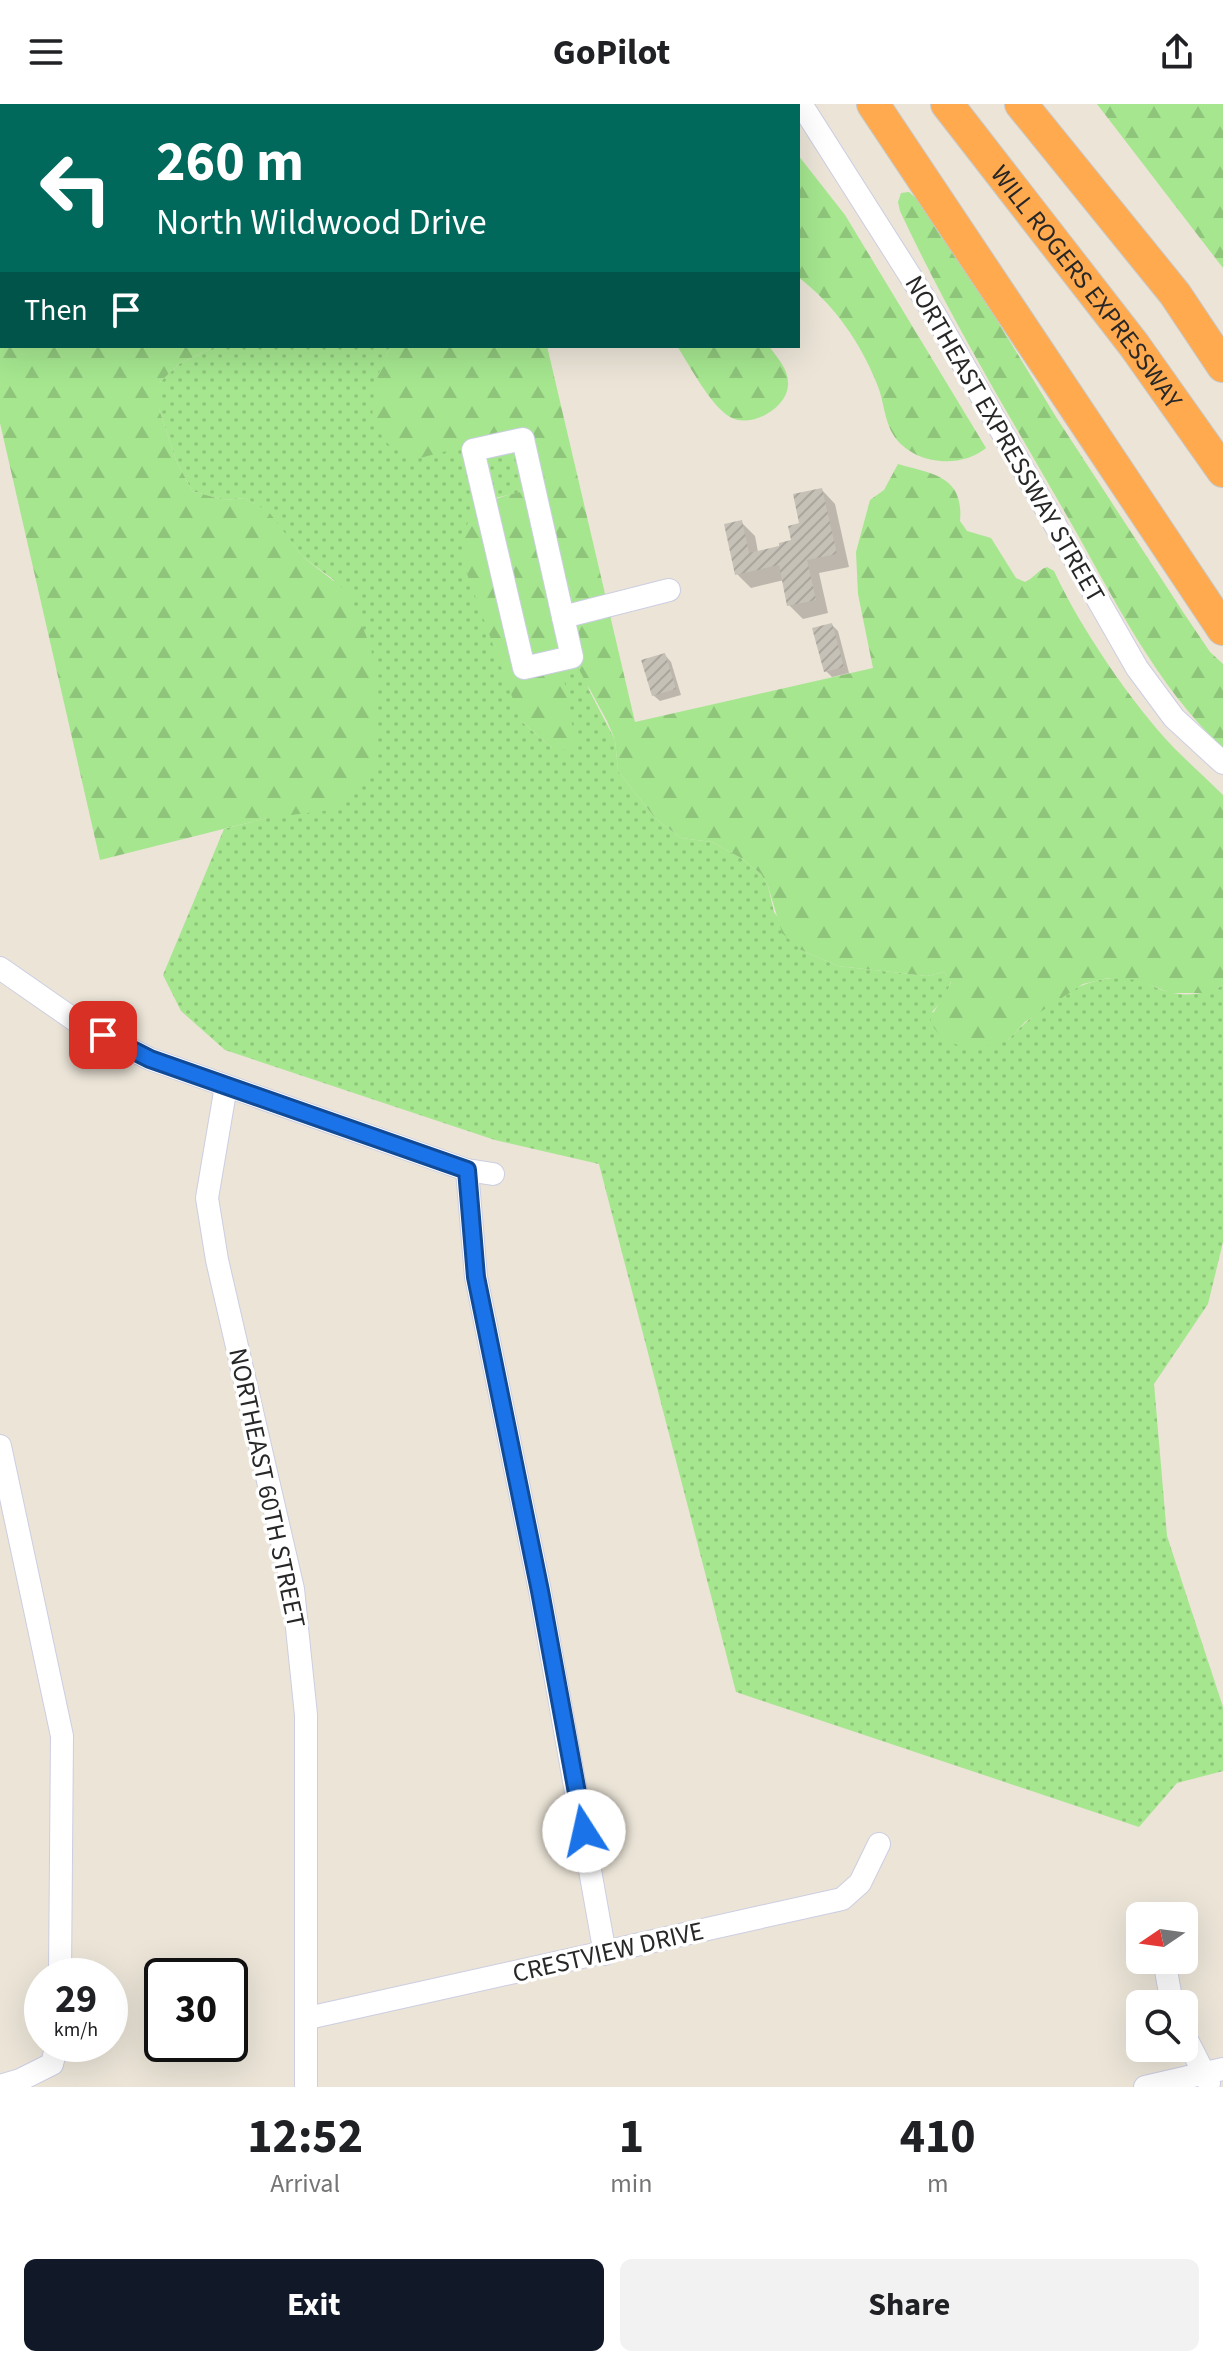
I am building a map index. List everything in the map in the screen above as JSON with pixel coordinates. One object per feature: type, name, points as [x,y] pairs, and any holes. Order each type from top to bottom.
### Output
[{"type":"highway","points":[[873,104],[1223,629]]},
{"type":"highway","name":"WILL ROGERS EXPRESSWAY","points":[[947,104],[1134,345],[1223,471]]},
{"type":"highway","points":[[1021,104],[1175,294],[1223,366]]},
{"type":"highway","points":[[1175,294],[1223,332]]},
{"type":"street","name":"NORTHEAST EXPRESSWAY STREET","points":[[801,104],[935,315],[1137,668],[1174,718],[1223,763]]},
{"type":"street","points":[[523,439],[563,617],[572,657],[524,668],[473,450],[523,439]]},
{"type":"street","points":[[563,617],[669,590]]},
{"type":"street","points":[[0,968],[91,1029],[150,1059],[467,1170],[493,1174]]},
{"type":"street","name":"NORTHEAST 60TH STREET","points":[[226,1086],[207,1198],[217,1260],[293,1589],[306,1715],[306,2087]]},
{"type":"street","points":[[467,1170],[476,1277],[540,1591],[605,1954]]},
{"type":"street","points":[[0,1446],[62,1736],[60,1958]]},
{"type":"street","name":"CRESTVIEW DRIVE","points":[[308,2018],[842,1899],[860,1883],[879,1844]]},
{"type":"street","points":[[1145,2087],[1212,2076],[1198,2055]]},
{"type":"street","points":[[0,2086],[20,2080],[52,2062]]},
{"type":"green space","points":[[1097,104],[1223,104],[1223,268]]},
{"type":"green space","points":[[800,158],[845,215],[986,448],[964,459],[938,461],[913,453],[903,446],[891,430],[877,384],[863,354],[834,311],[800,279]]},
{"type":"green space","points":[[909,192],[918,200],[992,312],[1056,417],[1183,612],[1210,652],[1223,664],[1223,748],[1176,696],[1156,668],[980,365],[900,211],[898,202],[901,193]]},
{"type":"green space","points":[[0,348],[212,348],[179,364],[159,383],[159,409],[176,460],[192,491],[224,500],[245,498],[269,512],[303,557],[349,593],[371,648],[376,682],[377,754],[372,772],[359,790],[331,810],[267,818],[100,860],[0,423]]},
{"type":"green space","points":[[212,348],[389,348],[377,382],[373,420],[521,431],[525,491],[487,500],[521,721],[552,748],[554,622],[544,584],[547,573],[562,575],[571,589],[572,617],[589,690],[615,740],[618,771],[655,818],[681,838],[712,842],[741,858],[761,874],[768,886],[774,912],[801,950],[838,966],[927,976],[944,972],[951,981],[946,996],[932,1012],[1008,1040],[1050,1003],[1084,985],[1102,980],[1139,980],[1165,991],[1182,994],[1204,992],[1223,985],[1223,1242],[1208,1304],[1154,1384],[1167,1536],[1223,1707],[1223,1771],[1177,1783],[1139,1827],[736,1692],[599,1164],[495,1140],[225,1050],[181,1011],[163,975],[224,829],[267,818],[334,580],[303,557],[268,512],[245,498],[224,500],[192,491],[176,460],[159,409],[159,383],[179,364]]},
{"type":"green space","points":[[389,348],[547,348],[635,722],[873,668],[858,594],[856,552],[870,500],[884,490],[898,464],[944,479],[957,495],[960,521],[967,531],[991,538],[1016,578],[1025,582],[1047,567],[1054,571],[1077,616],[1124,687],[1174,748],[1223,795],[1223,985],[1209,993],[1170,993],[1138,980],[1108,978],[1083,984],[1025,1022],[1008,1040],[981,1048],[943,1039],[930,1023],[951,982],[944,972],[927,976],[838,966],[801,950],[782,933],[768,886],[761,874],[741,858],[712,842],[681,838],[655,818],[618,771],[615,740],[569,651],[571,589],[562,575],[547,573],[544,584],[554,622],[575,741],[567,750],[552,748],[521,721],[462,560],[466,529],[476,510],[495,499],[524,491],[522,431],[420,458],[393,449],[373,420],[372,404],[378,375]]},
{"type":"green space","points":[[678,348],[770,348],[787,374],[788,385],[781,401],[757,418],[738,420],[730,417],[708,395]]},
{"type":"building","points":[[822,488],[837,554],[807,560],[816,600],[787,606],[779,565],[735,575],[724,524],[742,520],[749,553],[779,546],[779,543],[791,540],[788,526],[799,523],[793,494]]},
{"type":"building","points":[[832,623],[844,667],[824,672],[812,628]]},
{"type":"building","points":[[665,653],[676,689],[652,696],[641,660]]},
{"type":"route","points":[[103,1035],[150,1059],[467,1170],[476,1277],[540,1591],[584,1831]]}]
